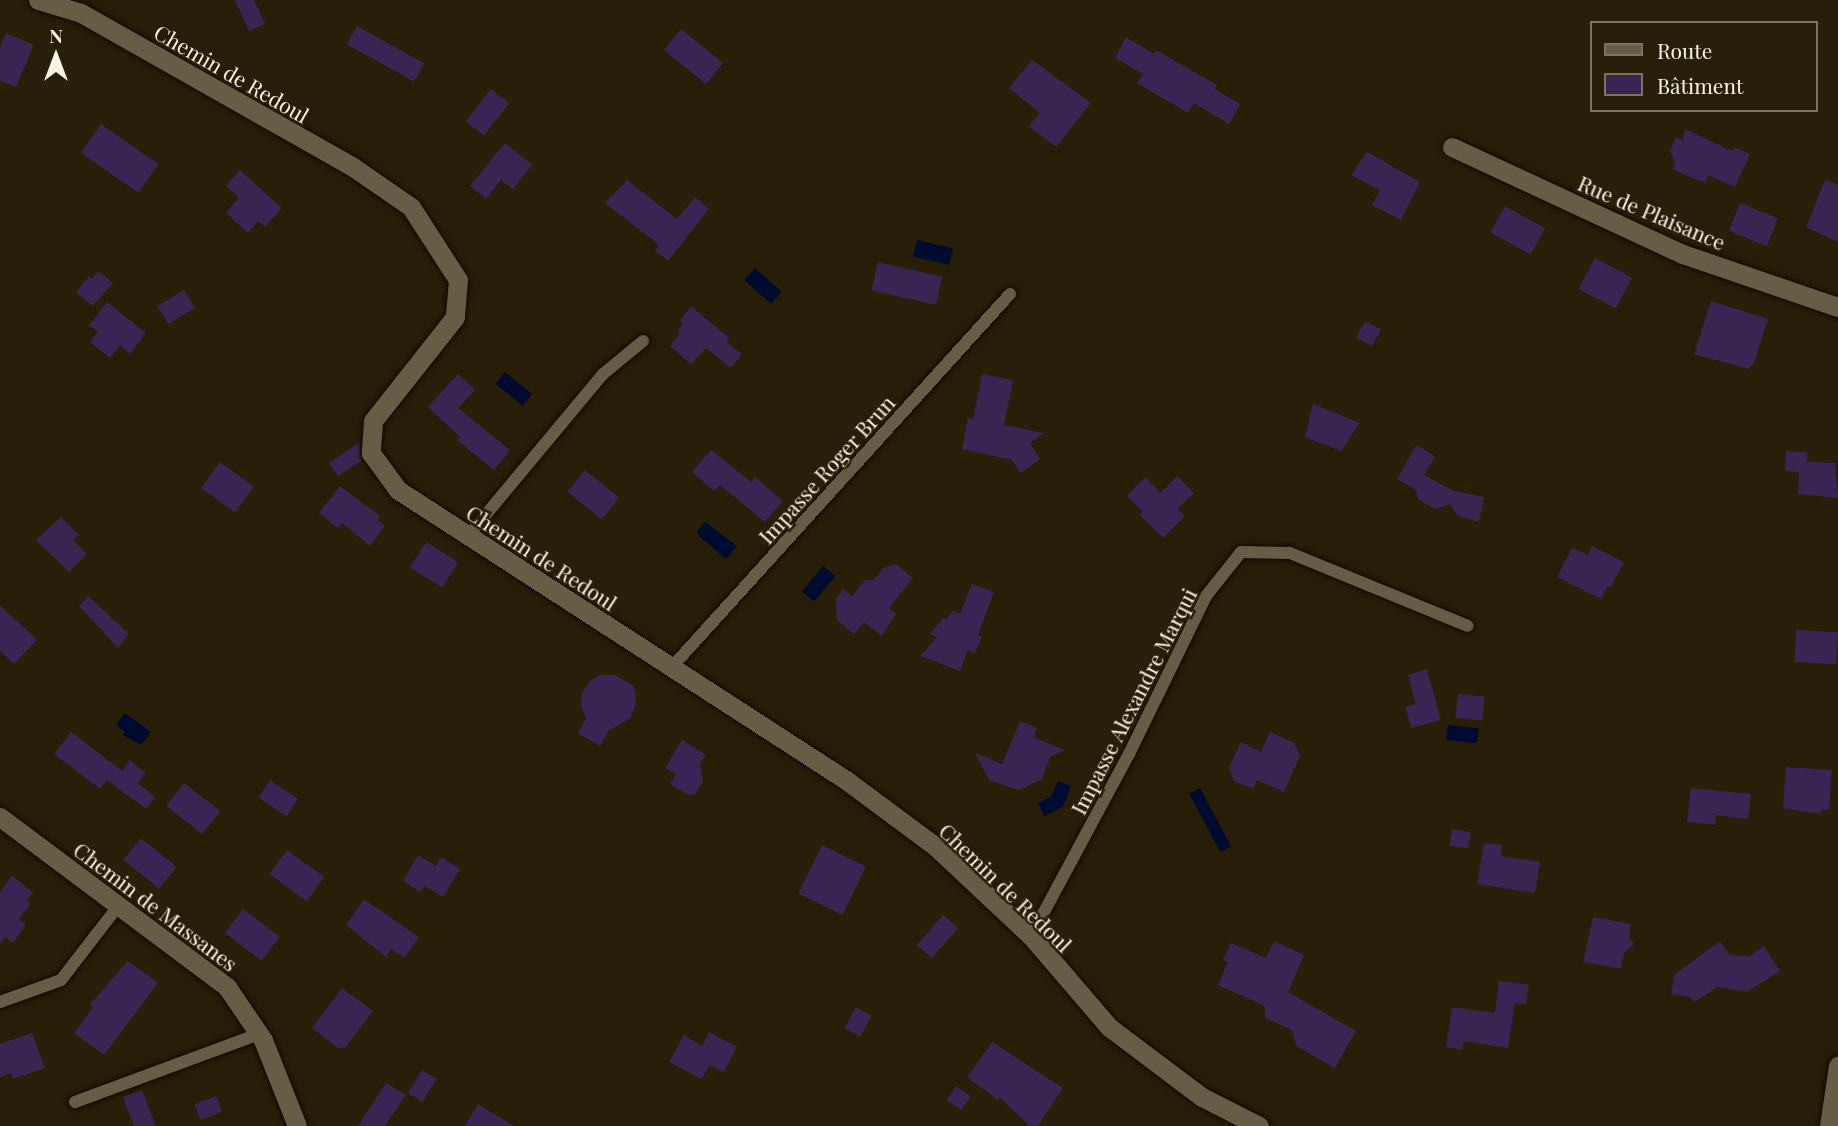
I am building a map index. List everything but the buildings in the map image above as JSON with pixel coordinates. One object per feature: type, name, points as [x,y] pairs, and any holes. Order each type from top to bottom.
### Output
[{"type":"street","name":"Chemin de Redoul","points":[[38,0],[81,13],[353,167],[411,207],[458,280],[454,317],[373,421],[371,453],[398,490],[869,797],[936,846],[1031,936],[1109,1027],[1202,1097],[1259,1126]]},
{"type":"street","name":"Rue de Plaisance","points":[[1452,147],[1683,254],[1838,307]]},
{"type":"street","name":"Chemin de Massanes","points":[[0,817],[228,987],[259,1034],[297,1126]]},
{"type":"street","points":[[1829,1126],[1838,1066]]},
{"type":"lane","name":"Impasse Roger Brun","points":[[671,668],[1010,295]]},
{"type":"lane","points":[[468,536],[603,374],[643,341]]},
{"type":"lane","name":"Impasse Alexandre Marqui","points":[[1031,936],[1129,754],[1206,596],[1241,552],[1290,553],[1468,626]]},
{"type":"lane","points":[[0,1002],[61,980],[119,905]]},
{"type":"lane","points":[[75,1101],[259,1034]]},
{"type":"water","points":[[917,240],[953,248],[949,265],[913,257]]},
{"type":"water","points":[[755,268],[782,292],[771,304],[744,280]]},
{"type":"water","points":[[505,372],[532,394],[523,406],[496,384]]},
{"type":"water","points":[[705,522],[737,546],[726,559],[699,536],[697,531]]},
{"type":"water","points":[[823,566],[835,576],[814,602],[802,591]]},
{"type":"water","points":[[125,713],[151,732],[141,745],[123,735],[125,732],[116,725]]},
{"type":"water","points":[[1448,725],[1479,728],[1477,743],[1446,740]]},
{"type":"water","points":[[1058,781],[1071,786],[1063,807],[1044,816],[1038,803],[1051,797]]},
{"type":"water","points":[[1200,788],[1231,846],[1220,852],[1189,794]]}]
